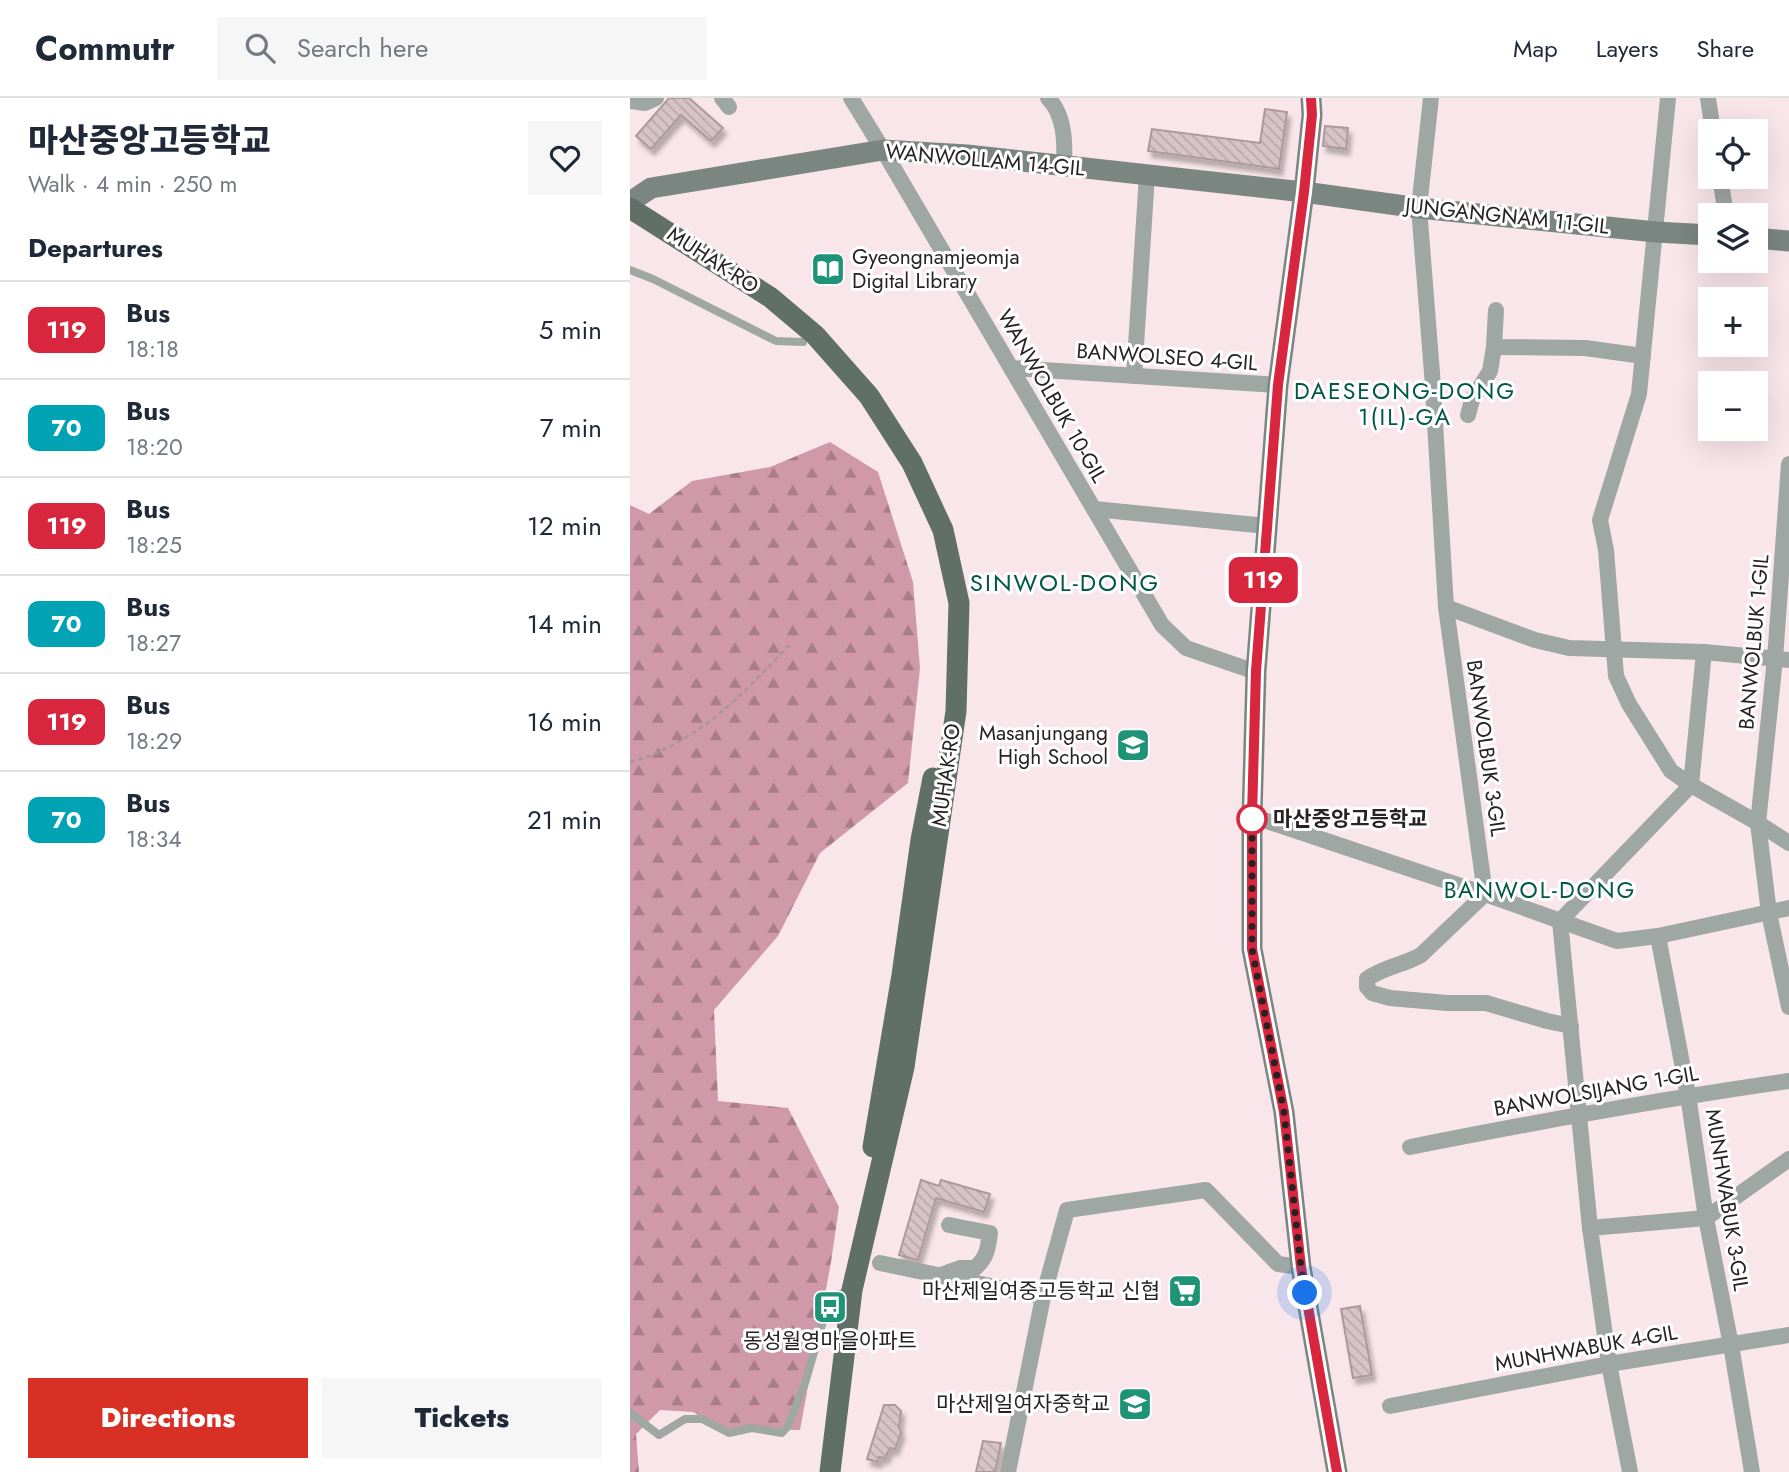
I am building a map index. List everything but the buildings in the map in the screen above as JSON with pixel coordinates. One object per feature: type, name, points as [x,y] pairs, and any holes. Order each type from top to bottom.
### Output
[{"type":"main road","points":[[1311,98],[1312,115],[1304,192],[1278,385],[1256,671],[1252,949],[1284,1112],[1301,1267],[1337,1472]]},
{"type":"main road","name":"WANWOLLAM 14-GIL","points":[[630,202],[651,188],[883,150],[967,155],[1304,192]]},
{"type":"main road","name":"JUNGANGNAM 11-GIL","points":[[1304,192],[1419,208],[1698,234]]},
{"type":"main road","name":"MUHAK-RO","points":[[630,208],[770,297],[815,335],[869,396],[912,463],[943,530],[959,603],[956,711],[904,1067],[852,1290],[830,1472]]},
{"type":"main road","name":"MUHAK-RO","points":[[630,220],[735,285],[783,322],[828,368],[873,425],[912,493],[925,524],[940,574],[946,610],[948,654],[940,744],[921,840],[902,975],[872,1149],[844,1292],[816,1472]]},
{"type":"main road","points":[[1768,239],[1789,241]]},
{"type":"street","points":[[630,101],[642,103],[656,98]]},
{"type":"street","name":"WANWOLBUK 10-GIL","points":[[851,98],[1162,625],[1186,648],[1256,671]]},
{"type":"street","points":[[1048,98],[1060,119],[1065,145],[1064,166]]},
{"type":"street","name":"BANWOLBUK 3-GIL","points":[[1431,98],[1419,208],[1446,607],[1485,894]]},
{"type":"street","points":[[1668,98],[1639,394],[1600,520],[1606,550],[1616,676],[1629,704],[1671,771],[1691,786],[1789,842]]},
{"type":"street","points":[[1708,98],[1711,119]]},
{"type":"street","points":[[1134,376],[1147,175]]},
{"type":"street","points":[[1468,415],[1472,400],[1490,370],[1496,310]]},
{"type":"street","points":[[1494,348],[1584,348],[1643,356]]},
{"type":"street","name":"BANWOLSEO 4-GIL","points":[[1011,368],[1278,385]]},
{"type":"street","name":"BANWOLBUK 1-GIL","points":[[1789,464],[1782,659],[1758,823],[1769,913],[1789,1007]]},
{"type":"street","points":[[1094,509],[1267,526]]},
{"type":"street","points":[[1446,607],[1535,640],[1569,648],[1703,652],[1782,659]]},
{"type":"street","points":[[1560,921],[1691,786],[1703,652]]},
{"type":"street","points":[[1252,816],[1617,941],[1658,936],[1789,908]]},
{"type":"street","points":[[1485,894],[1421,955],[1375,973],[1367,979],[1367,987],[1372,993],[1390,998],[1486,1003],[1571,1026]]},
{"type":"street","points":[[1560,921],[1590,1227],[1609,1364],[1630,1472]]},
{"type":"street","name":"MUNHWABUK 3-GIL","points":[[1658,936],[1752,1472]]},
{"type":"street","name":"BANWOLSIJANG 1-GIL","points":[[1410,1147],[1688,1095],[1789,1081]]},
{"type":"street","points":[[1590,1227],[1706,1217],[1789,1159]]},
{"type":"street","points":[[1008,1472],[1043,1297],[1067,1210],[1206,1190],[1278,1264],[1301,1267]]},
{"type":"street","points":[[939,1275],[960,1268],[975,1268],[986,1256],[989,1245],[990,1233],[949,1225]]},
{"type":"street","points":[[880,1263],[1043,1297]]},
{"type":"street","name":"MUNHWABUK 4-GIL","points":[[1390,1406],[1609,1364],[1789,1335]]},
{"type":"lane","points":[[630,270],[776,341],[803,342]]},
{"type":"lane","points":[[630,1413],[659,1435],[685,1419],[702,1419],[729,1433],[752,1428],[782,1433],[788,1426],[806,1380],[829,1301],[844,1292]]},
{"type":"path","points":[[630,762],[676,744],[715,719],[790,644]]},
{"type":"green space","points":[[830,442],[878,472],[913,582],[920,668],[908,783],[820,853],[778,936],[714,1010],[718,1101],[788,1108],[839,1207],[800,1430],[723,1429],[693,1412],[660,1410],[636,1434],[639,1472],[630,1472],[630,505],[649,514],[692,481],[770,467]]},
{"type":"bus line","name":"119","points":[[1311,98],[1312,115],[1304,192],[1278,385],[1256,671],[1252,949],[1284,1112],[1301,1267],[1337,1472]]},
{"type":"place","name":"Gyeongnamjeomja Digital Library","points":[[828,269]]},
{"type":"place","name":"Masanjungang High School","points":[[1133,745]]},
{"type":"place","name":"마산중앙고등학교","points":[[1252,819]]},
{"type":"place","name":"마산제일여중고등학교 신협","points":[[1185,1291]]},
{"type":"place","name":"동성월영마을아파트","points":[[830,1307]]},
{"type":"place","name":"마산제일여자중학교","points":[[1135,1404]]},
{"type":"district","name":"DAESEONG-DONG 1(IL)-GA","points":[[1405,404]]},
{"type":"district","name":"SINWOL-DONG","points":[[1065,582]]},
{"type":"district","name":"BANWOL-DONG","points":[[1540,890]]},
{"type":"route","points":[[1252,819],[1252,816],[1252,949],[1284,1112],[1305,1293]]}]
